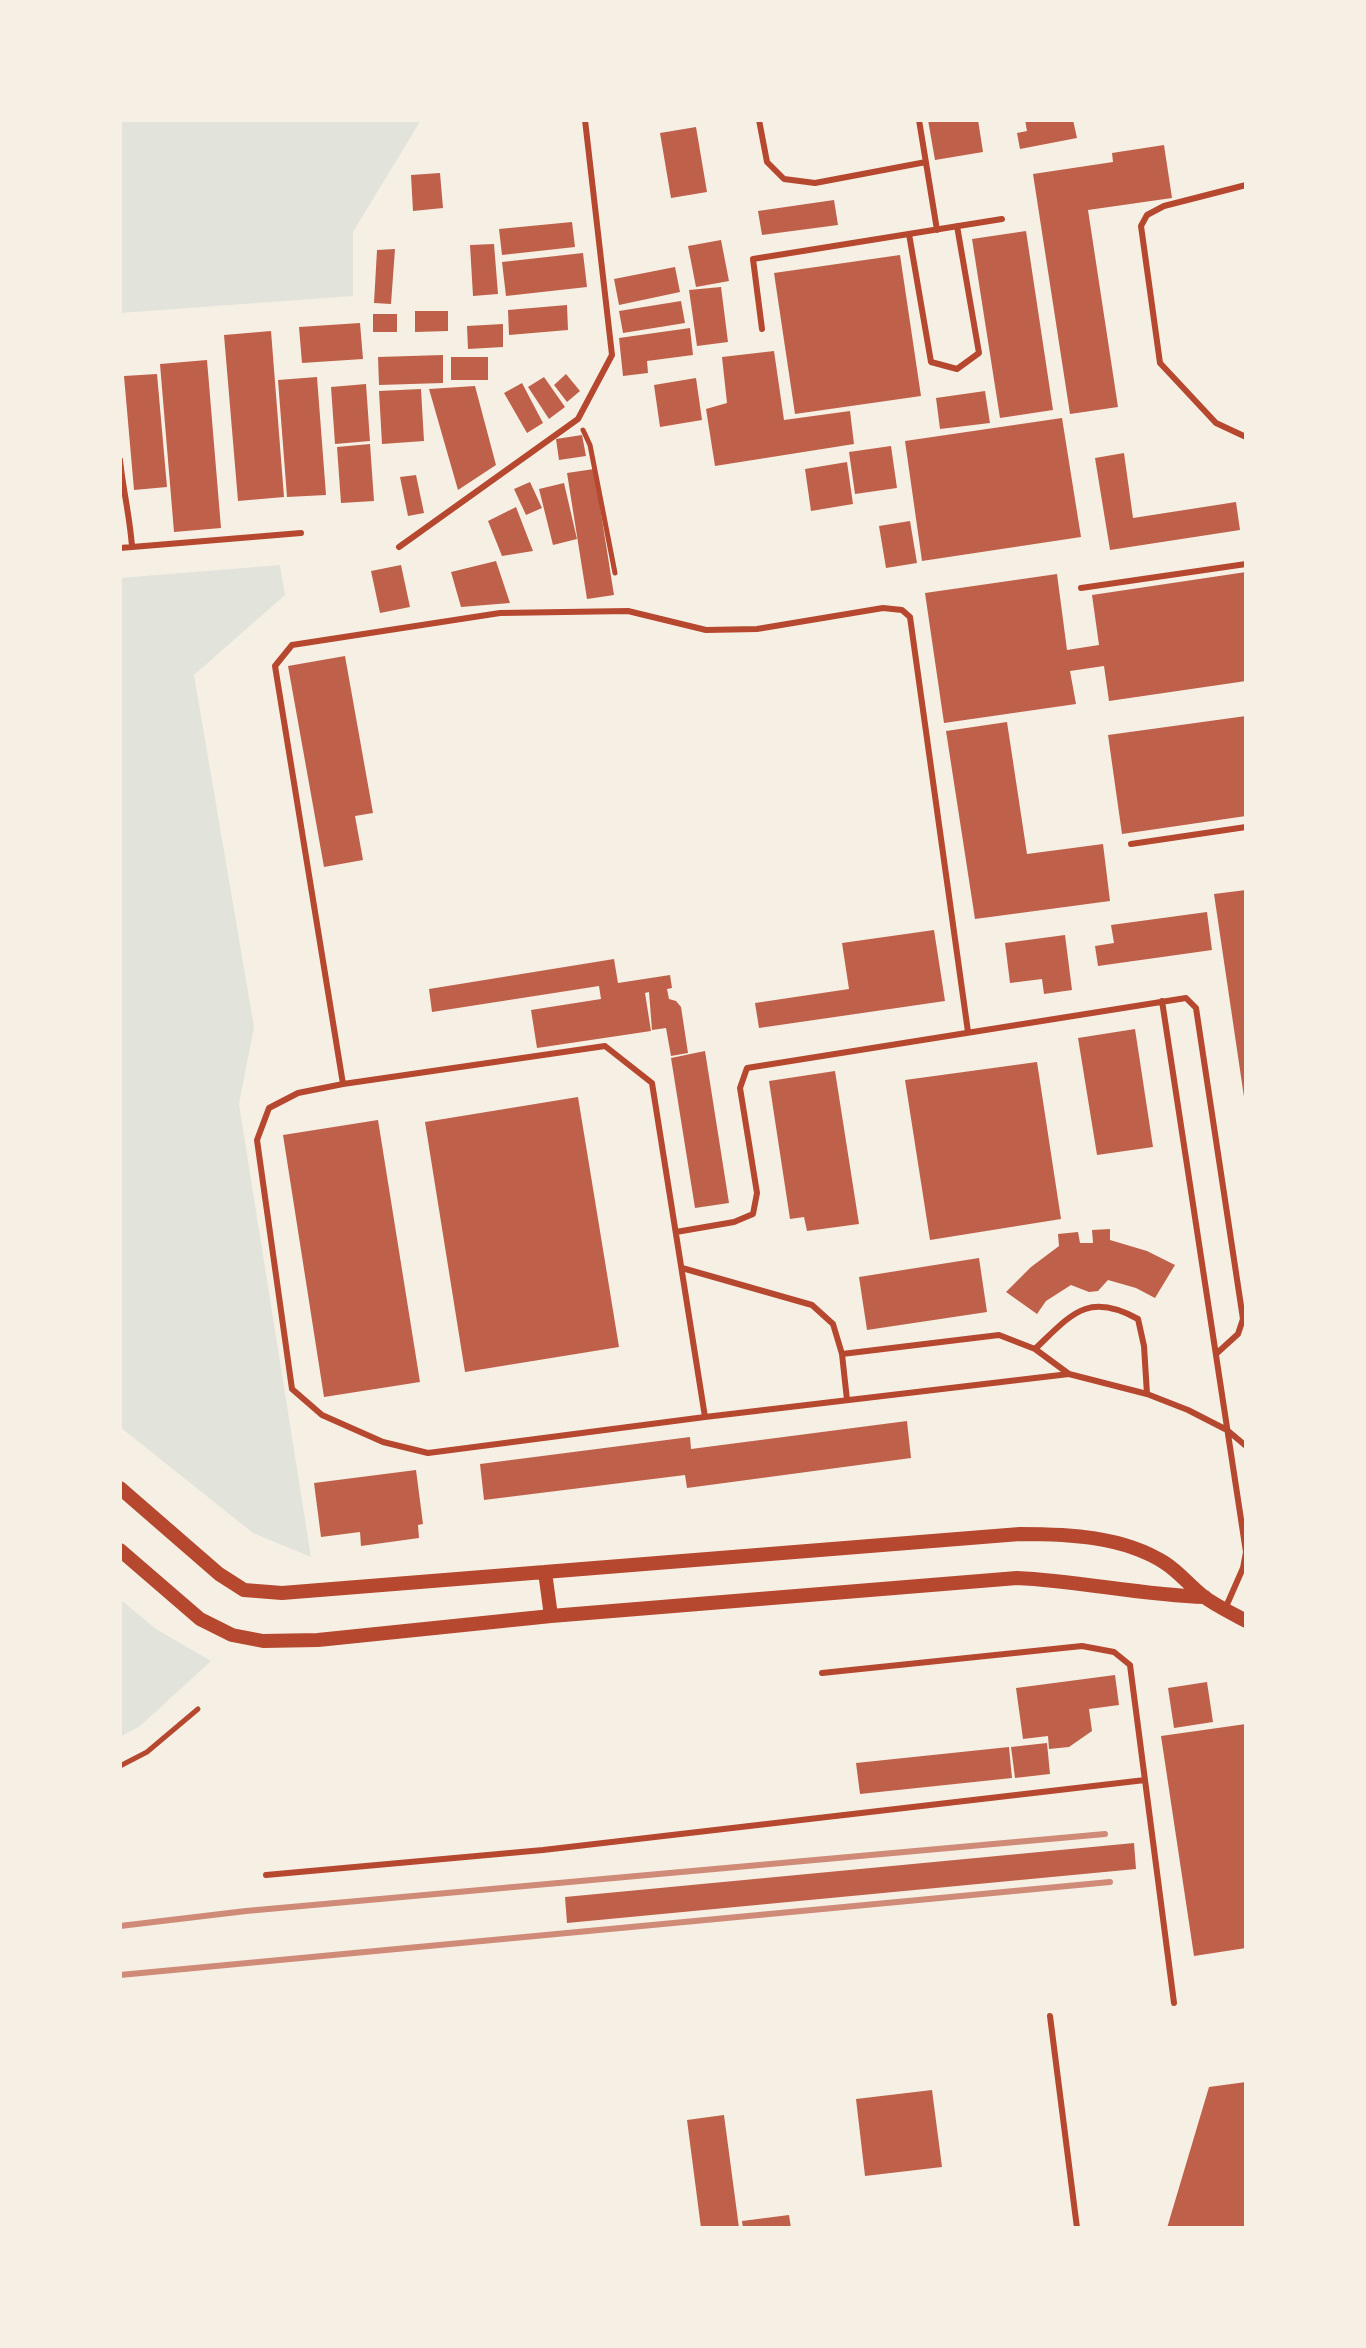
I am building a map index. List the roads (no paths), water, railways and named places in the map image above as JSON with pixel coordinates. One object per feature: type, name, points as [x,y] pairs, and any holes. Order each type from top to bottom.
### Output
[{"type":"street","points":[[120,1488],[219,1574],[244,1590],[282,1593],[1020,1534],[1064,1534],[1137,1549],[1166,1563],[1205,1597],[1246,1621]]},
{"type":"street","points":[[120,1550],[200,1619],[232,1635],[263,1641],[318,1640],[551,1616],[1017,1578],[1056,1579],[1163,1596],[1205,1597]]},
{"type":"street","points":[[545,1572],[551,1616]]},
{"type":"lane","points":[[399,547],[578,419],[612,355],[585,120]]},
{"type":"lane","points":[[759,120],[767,162],[784,179],[815,183],[926,162]]},
{"type":"lane","points":[[919,120],[937,230]]},
{"type":"lane","points":[[1245,183],[1164,206],[1147,215],[1141,226],[1160,363],[1216,423],[1246,437]]},
{"type":"lane","points":[[762,329],[753,259],[1002,219]]},
{"type":"lane","points":[[909,234],[931,362],[957,369],[979,353],[957,226]]},
{"type":"lane","points":[[120,460],[132,547]]},
{"type":"lane","points":[[120,548],[301,533]]},
{"type":"lane","points":[[1081,588],[1246,564]]},
{"type":"lane","points":[[343,1084],[275,666],[292,645],[500,613],[628,611],[706,630],[757,629],[883,608],[902,610],[910,617],[968,1032]]},
{"type":"lane","points":[[1131,844],[1246,827]]},
{"type":"lane","points":[[676,1232],[734,1222],[753,1214],[757,1193],[740,1088],[747,1068],[1186,998],[1196,1008],[1243,1319],[1238,1334],[1216,1354]]},
{"type":"lane","points":[[1162,1001],[1246,1552],[1243,1568],[1225,1609]]},
{"type":"lane","points":[[705,1417],[652,1083],[605,1046],[343,1084],[298,1093],[269,1108],[257,1140],[292,1389],[322,1415],[383,1442],[428,1453],[1069,1374],[1147,1394],[1188,1410],[1227,1430],[1246,1446]]},
{"type":"lane","points":[[682,1268],[812,1305],[833,1324],[842,1354],[847,1400]]},
{"type":"lane","points":[[1035,1349],[1073,1313],[1098,1306],[1121,1310],[1138,1319],[1144,1346],[1147,1394]]},
{"type":"lane","points":[[842,1354],[999,1335],[1035,1349],[1069,1374]]},
{"type":"lane","points":[[822,1673],[1082,1646],[1114,1652],[1130,1665],[1174,2003]]},
{"type":"lane","points":[[266,1875],[543,1850],[1145,1780]]},
{"type":"lane","points":[[1050,2016],[1077,2228]]},
{"type":"railway","points":[[120,1926],[246,1911],[1105,1834]]},
{"type":"railway","points":[[120,1975],[1110,1882]]}]
